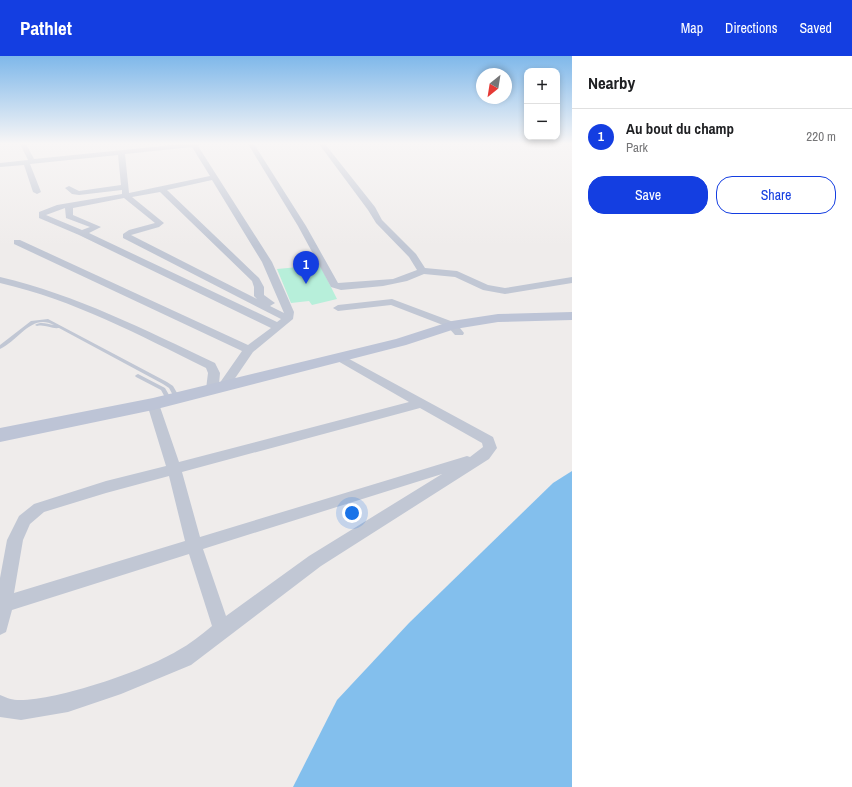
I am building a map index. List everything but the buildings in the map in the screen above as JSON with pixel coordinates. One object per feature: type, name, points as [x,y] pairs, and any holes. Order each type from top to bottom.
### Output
[{"type":"street","points":[[33,178],[37,192]]},
{"type":"street","points":[[124,178],[126,192],[160,223],[152,227],[129,233],[126,236],[288,315]]},
{"type":"street","points":[[69,188],[79,193],[126,192],[162,189],[206,178]]},
{"type":"street","points":[[216,178],[222,191],[267,262],[288,315]]},
{"type":"street","points":[[272,178],[302,226],[334,285],[341,287],[392,281],[412,276],[422,271],[457,274],[486,288],[505,291],[572,280]]},
{"type":"street","points":[[348,178],[372,209],[379,221],[413,256],[422,271]]},
{"type":"street","points":[[162,189],[176,203],[178,208],[188,213],[256,280],[259,287],[259,296],[288,315]]},
{"type":"street","points":[[126,192],[57,207],[42,214],[42,216],[278,327]]},
{"type":"street","points":[[70,205],[69,216],[97,227],[82,234]]},
{"type":"street","points":[[17,242],[249,350]]},
{"type":"street","points":[[0,280],[41,290],[83,305],[210,366],[214,373],[218,388]]},
{"type":"street","points":[[338,308],[392,302],[455,329],[572,326]]},
{"type":"street","points":[[218,388],[249,350],[278,327],[288,315]]},
{"type":"street","points":[[0,435],[166,401],[498,318],[572,316]]},
{"type":"street","points":[[0,705],[4,709],[22,712],[62,703],[163,669],[184,658],[315,561],[484,455],[490,448],[488,440],[340,358]]},
{"type":"street","points":[[166,401],[174,468],[194,546],[222,629]]},
{"type":"street","points":[[0,626],[15,540],[21,525],[31,513],[47,504],[174,468],[421,403]]},
{"type":"street","points":[[4,604],[484,455]]},
{"type":"lane","points":[[0,347],[37,321],[48,320],[166,383],[170,387],[166,401]]},
{"type":"lane","points":[[37,325],[42,323],[54,328],[59,326]]},
{"type":"lane","points":[[138,376],[163,389],[166,401]]},
{"type":"green space","points":[[320,265],[337,299],[312,305],[309,301],[291,303],[277,269]]},
{"type":"water","points":[[572,471],[572,787],[293,787],[337,700],[409,623],[553,483]]},
{"type":"place","name":"Au bout du champ","points":[[306,284]]}]
